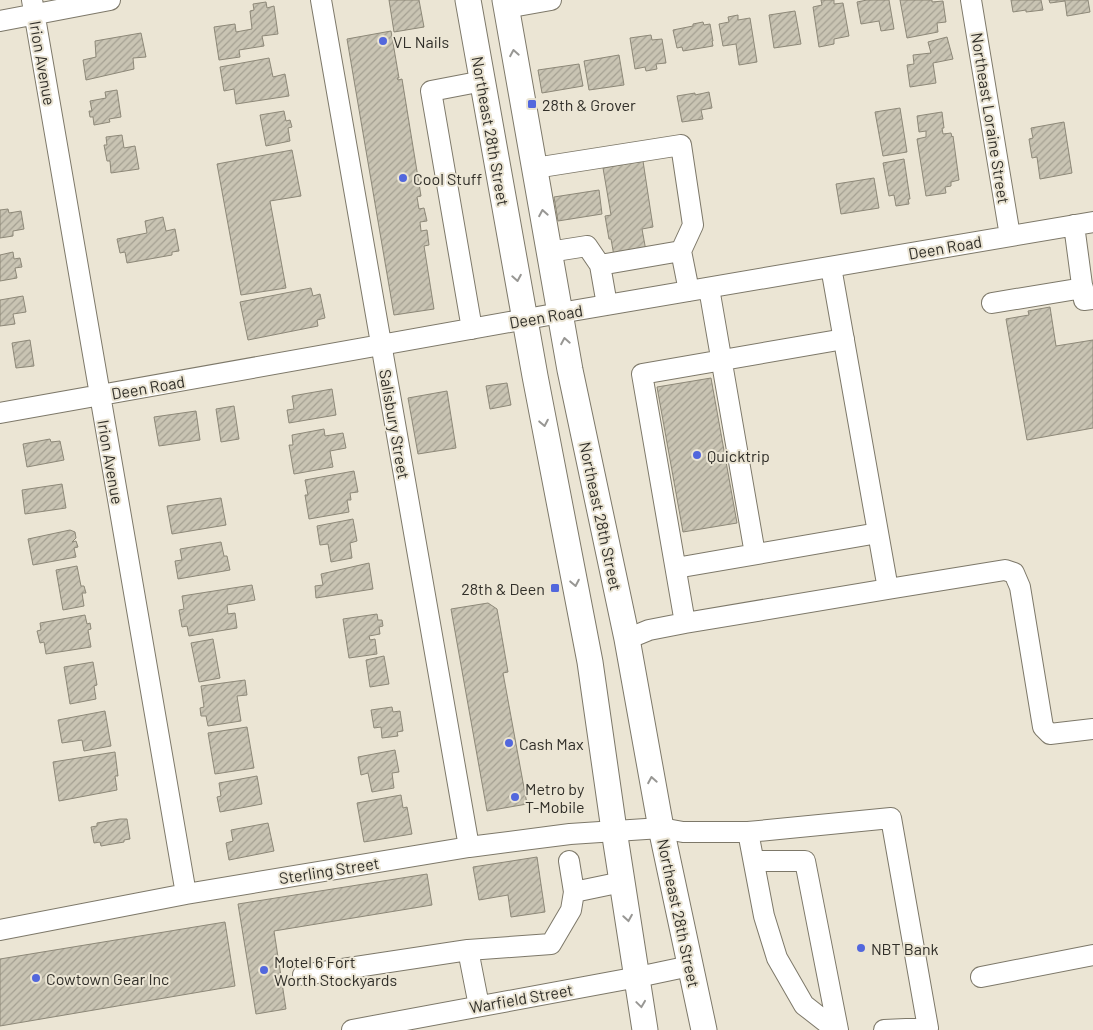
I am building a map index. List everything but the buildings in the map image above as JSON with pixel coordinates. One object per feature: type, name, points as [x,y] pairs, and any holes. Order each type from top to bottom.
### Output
[{"type":"main road","name":"Northeast 28th Street","points":[[468,0],[525,320],[590,662],[645,1030]]},
{"type":"main road","name":"Northeast 28th Street","points":[[506,4],[570,370],[627,638],[661,828],[704,1030]]},
{"type":"main road","points":[[590,662],[627,638]]},
{"type":"street","points":[[0,21],[33,7],[110,0]]},
{"type":"street","name":"Salisbury Street","points":[[321,0],[469,847]]},
{"type":"street","points":[[506,4],[552,0]]},
{"type":"street","name":"Northeast Loraine Street","points":[[971,0],[1010,236]]},
{"type":"street","name":"Irion Avenue","points":[[33,7],[186,894]]},
{"type":"street","points":[[472,329],[431,91],[483,81]]},
{"type":"street","points":[[535,168],[681,145],[693,224],[681,251],[689,291]]},
{"type":"street","points":[[992,303],[1088,293],[1084,223]]},
{"type":"street","name":"Deen Road","points":[[0,413],[560,313],[1084,223]]},
{"type":"street","points":[[549,252],[587,246],[600,265],[607,305]]},
{"type":"street","points":[[600,265],[681,251]]},
{"type":"street","points":[[831,267],[888,589]]},
{"type":"street","points":[[709,288],[754,554]]},
{"type":"street","points":[[685,623],[642,374],[844,339]]},
{"type":"street","points":[[676,568],[878,533]]},
{"type":"street","points":[[627,638],[648,630],[685,623],[1004,570],[1014,573],[1020,587],[1043,727],[1050,734],[1093,729]]},
{"type":"street","name":"Sterling Street","points":[[0,930],[186,894],[469,847],[570,834],[661,828],[684,832],[748,832],[891,818],[928,1028],[884,1030]]},
{"type":"street","points":[[748,832],[764,916],[777,958],[804,1005],[837,1030]]},
{"type":"street","points":[[304,975],[468,950],[551,944],[571,910],[574,892],[569,861]]},
{"type":"street","points":[[754,861],[805,861],[837,1030]]},
{"type":"street","points":[[574,892],[622,882]]},
{"type":"street","points":[[468,950],[479,1006]]},
{"type":"street","points":[[981,977],[1093,955]]},
{"type":"street","name":"Warfield Street","points":[[352,1030],[410,1025],[479,1006],[690,966]]},
{"type":"place","name":"VL Nails","points":[[383,41]]},
{"type":"place","name":"28th & Grover","points":[[532,104]]},
{"type":"place","name":"Cool Stuff","points":[[403,178]]},
{"type":"place","name":"Quicktrip","points":[[697,455]]},
{"type":"place","name":"28th & Deen","points":[[555,588]]},
{"type":"place","name":"Cash Max","points":[[509,743]]},
{"type":"place","name":"Metro by T-Mobile","points":[[515,797]]},
{"type":"place","name":"NBT Bank","points":[[861,948]]},
{"type":"place","name":"Motel 6 Fort Worth Stockyards","points":[[264,970]]},
{"type":"place","name":"Cowtown Gear Inc","points":[[36,978]]}]
